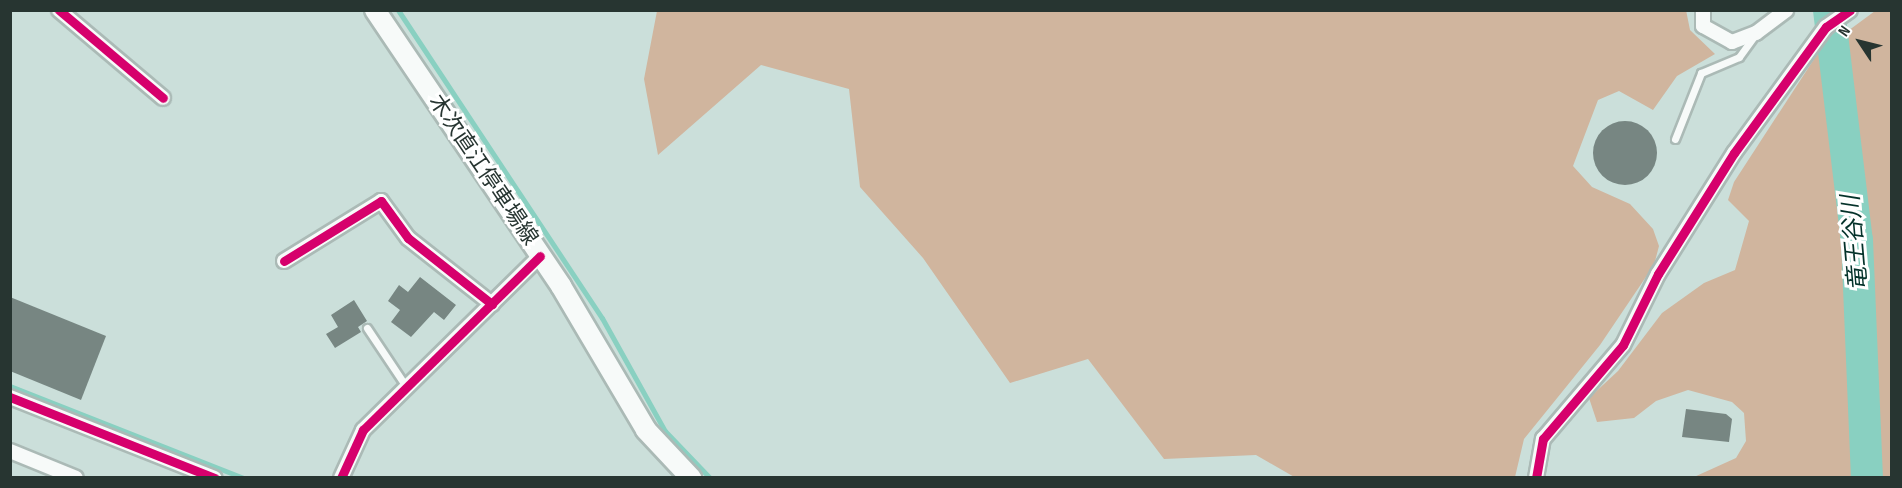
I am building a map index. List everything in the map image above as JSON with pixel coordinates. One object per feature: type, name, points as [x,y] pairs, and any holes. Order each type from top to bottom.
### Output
[{"type":"main road","name":"木次直江停車場線","points":[[375,10],[540,256],[646,430],[691,477]]},
{"type":"street","points":[[59,10],[163,98]]},
{"type":"street","points":[[1703,10],[1703,26],[1721,39],[1732,42],[1756,33],[1786,10]]},
{"type":"street","points":[[1536,477],[1543,439],[1623,345],[1658,274],[1715,182],[1821,33],[1850,10]]},
{"type":"street","points":[[284,261],[381,201],[408,238],[492,304]]},
{"type":"street","points":[[341,477],[363,430],[540,256]]},
{"type":"street","points":[[10,397],[215,477]]},
{"type":"street","points":[[10,451],[76,477]]},
{"type":"lane","points":[[1675,139],[1701,73],[1739,57],[1756,33]]},
{"type":"lane","points":[[367,328],[407,388]]},
{"type":"shaded area","points":[[1686,10],[1690,30],[1715,54],[1677,76],[1653,110],[1619,91],[1598,100],[1573,166],[1592,187],[1630,204],[1653,229],[1659,246],[1654,265],[1600,345],[1524,439],[1515,477],[1296,478],[1256,455],[1164,459],[1088,359],[1010,383],[923,258],[860,187],[849,89],[761,65],[658,155],[644,79],[657,11]]},
{"type":"shaded area","points":[[1875,11],[1892,11],[1891,477],[1694,477],[1736,458],[1746,441],[1744,413],[1732,402],[1688,390],[1656,401],[1634,418],[1597,422],[1589,398],[1618,371],[1662,313],[1704,283],[1735,270],[1749,221],[1728,200],[1734,182],[1818,53]]},
{"type":"building","points":[[1625,121],[1643,127],[1651,135],[1657,153],[1651,171],[1643,179],[1625,185],[1607,179],[1599,171],[1593,153],[1599,135],[1607,127]]},
{"type":"building","points":[[420,277],[456,305],[444,320],[434,312],[411,337],[391,322],[400,310],[388,301],[399,285],[408,292]]},
{"type":"building","points":[[10,297],[106,336],[81,400],[10,371]]},
{"type":"building","points":[[354,300],[367,321],[358,327],[361,332],[335,348],[326,334],[338,327],[331,315]]},
{"type":"building","points":[[1686,409],[1726,414],[1732,419],[1729,442],[1682,437]]},
{"type":"waterway","points":[[398,10],[602,318],[665,431],[710,478]]},
{"type":"waterway","name":"竜王谷川","points":[[1829,10],[1857,240],[1867,478]]},
{"type":"waterway","points":[[10,386],[243,478]]},
{"type":"cycle path","points":[[59,10],[163,98]]},
{"type":"cycle path","points":[[1536,478],[1543,439],[1623,345],[1658,274],[1734,153],[1826,27],[1850,10]]},
{"type":"cycle path","points":[[284,261],[381,201],[408,238],[492,304]]},
{"type":"cycle path","points":[[341,478],[363,430],[540,256]]},
{"type":"cycle path","points":[[10,397],[215,478]]}]
